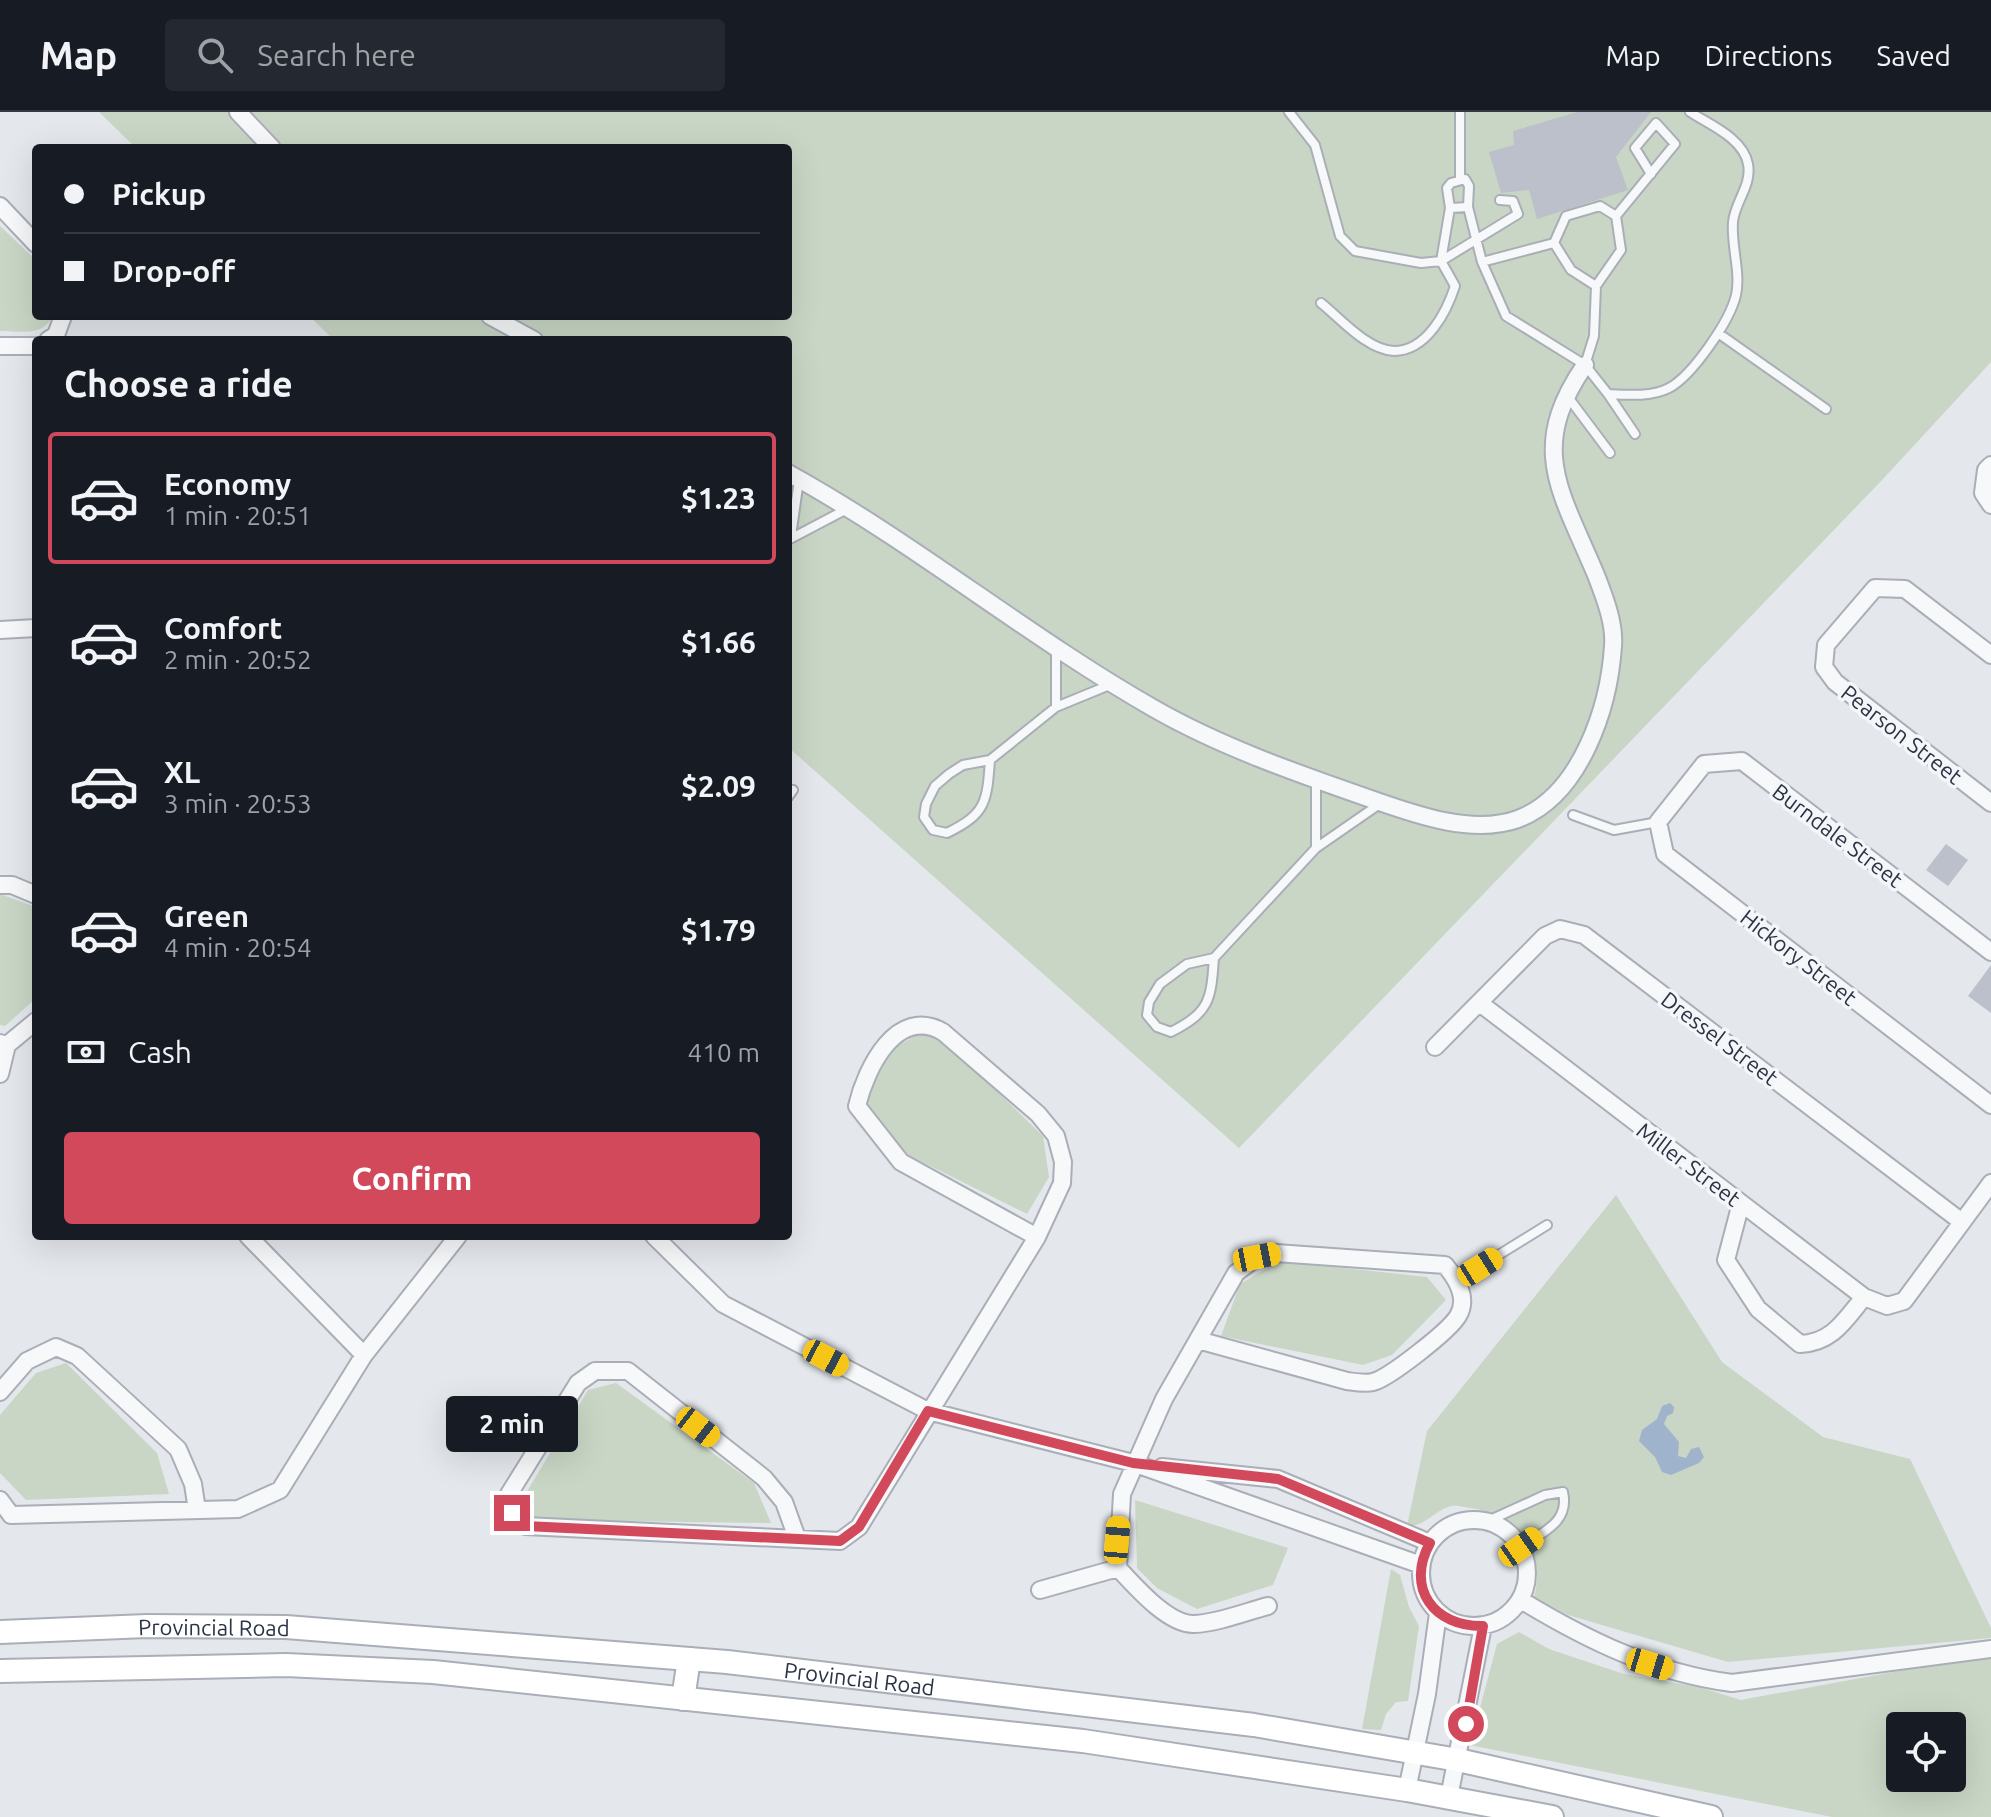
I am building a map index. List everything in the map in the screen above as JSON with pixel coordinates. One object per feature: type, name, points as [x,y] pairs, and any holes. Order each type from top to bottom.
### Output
[{"type":"street","points":[[238,112],[268,144]]},
{"type":"street","points":[[0,206],[32,240]]},
{"type":"street","points":[[496,320],[518,336]]},
{"type":"street","points":[[0,346],[32,346]]},
{"type":"street","points":[[794,476],[909,545],[1056,648],[1190,727],[1316,780],[1420,816],[1479,824],[1518,819],[1561,786],[1597,728],[1609,688],[1614,641],[1604,596],[1558,485],[1552,453],[1555,422],[1565,393],[1585,365]]},
{"type":"street","points":[[1991,465],[1986,470],[1983,493],[1991,505]]},
{"type":"street","name":"Pearson Street","points":[[1991,655],[1905,589],[1875,588],[1826,645],[1824,667],[1835,682],[1991,803]]},
{"type":"street","points":[[0,630],[32,628]]},
{"type":"street","name":"Burndale Street","points":[[1658,822],[1704,764],[1742,761],[1991,952]]},
{"type":"street","name":"Hickory Street","points":[[1658,822],[1665,854],[1991,1105]]},
{"type":"street","points":[[0,885],[12,885],[32,893]]},
{"type":"street","name":"Dressel Street","points":[[1435,1047],[1481,1004],[1545,936],[1560,929],[1584,935],[1962,1222]]},
{"type":"street","name":"Miller Street","points":[[1481,1004],[1864,1297]]},
{"type":"street","points":[[797,1538],[784,1502],[764,1478],[628,1371],[595,1371],[578,1383],[509,1494],[512,1513],[525,1526],[840,1541],[859,1527],[1037,1237],[1062,1183],[1063,1162],[1056,1136],[1038,1114],[943,1032],[929,1023],[910,1025],[882,1049],[863,1079],[857,1106],[901,1162],[1037,1237]]},
{"type":"street","points":[[0,1074],[3,1044],[32,1024]]},
{"type":"street","points":[[1741,1203],[1726,1260],[1758,1309],[1800,1344],[1816,1344],[1834,1334],[1864,1297],[1887,1306],[1904,1301],[1991,1184]]},
{"type":"street","points":[[1904,1301],[1991,1184]]},
{"type":"street","points":[[252,1240],[364,1355]]},
{"type":"street","points":[[0,1500],[11,1515],[238,1509],[280,1490],[364,1355],[455,1240]]},
{"type":"street","points":[[658,1240],[723,1304],[928,1411],[1133,1463],[1421,1565]]},
{"type":"street","points":[[1198,1340],[1347,1381],[1372,1382],[1398,1370],[1458,1316],[1462,1302],[1458,1280],[1445,1265],[1276,1253],[1257,1257],[1236,1273],[1198,1340],[1133,1463],[1122,1494],[1118,1568],[1142,1594],[1166,1613],[1191,1625],[1268,1606]]},
{"type":"street","points":[[0,1392],[27,1361],[56,1347],[77,1356],[178,1449],[193,1484],[197,1510]]},
{"type":"street","points":[[1133,1463],[1278,1479],[1430,1543]]},
{"type":"street","points":[[1488,1521],[1502,1527],[1521,1547],[1527,1574],[1521,1600],[1511,1612],[1483,1626],[1451,1622],[1438,1613],[1427,1599],[1421,1565],[1430,1543],[1456,1522],[1488,1521]]},
{"type":"street","points":[[1040,1590],[1118,1568]]},
{"type":"street","points":[[1521,1600],[1627,1657],[1698,1679],[1732,1683],[1991,1649]]},
{"type":"street","points":[[1407,1790],[1438,1613]]},
{"type":"street","name":"Provincial Road","points":[[1,1632],[147,1626],[286,1627],[689,1659],[1091,1704],[1416,1752],[1711,1817]]},
{"type":"street","points":[[1449,1797],[1483,1626]]},
{"type":"street","points":[[1,1632],[3,1670]]},
{"type":"street","points":[[683,1699],[689,1659]]},
{"type":"street","name":"Provincial Road","points":[[3,1670],[286,1665],[433,1672],[1083,1741],[1407,1790],[1552,1817]]},
{"type":"lane","points":[[1289,112],[1315,145],[1340,236],[1355,251],[1421,263],[1441,261],[1518,214],[1513,201],[1500,200]]},
{"type":"lane","points":[[1460,112],[1460,179]]},
{"type":"lane","points":[[1608,394],[1632,395],[1666,390],[1684,377],[1718,333],[1736,296],[1737,275],[1731,248],[1733,216],[1748,185],[1748,162],[1736,141],[1690,112]]},
{"type":"lane","points":[[1585,365],[1594,336],[1596,286],[1609,272],[1621,250],[1616,216],[1651,174],[1675,144],[1656,123],[1635,148],[1651,174]]},
{"type":"lane","points":[[1321,303],[1361,337],[1395,351],[1415,344],[1435,329],[1455,286],[1441,261],[1450,208],[1447,188],[1465,179],[1469,186],[1468,207],[1479,240],[1482,262],[1506,316],[1585,365],[1635,434]]},
{"type":"lane","points":[[1554,243],[1566,216],[1600,206],[1616,216]]},
{"type":"lane","points":[[1450,208],[1468,207]]},
{"type":"lane","points":[[1482,262],[1554,243]]},
{"type":"lane","points":[[1554,243],[1571,270],[1596,286]]},
{"type":"lane","points":[[1718,333],[1826,409]]},
{"type":"lane","points":[[1565,393],[1610,453]]},
{"type":"lane","points":[[792,501],[794,476]]},
{"type":"lane","points":[[792,537],[848,509]]},
{"type":"lane","points":[[1056,648],[1056,707]]},
{"type":"lane","points":[[990,760],[988,791],[981,811],[947,833],[933,830],[924,817],[926,804],[935,786],[963,765],[990,760],[1056,707],[1112,683]]},
{"type":"lane","points":[[1316,780],[1316,848]]},
{"type":"lane","points":[[1214,958],[1212,989],[1206,1009],[1171,1032],[1157,1027],[1147,1015],[1149,1002],[1160,984],[1187,964],[1214,958],[1316,848],[1381,803]]},
{"type":"lane","points":[[1573,815],[1614,830],[1658,822]]},
{"type":"lane","points":[[1458,1280],[1547,1225]]},
{"type":"lane","points":[[1488,1521],[1545,1495],[1563,1492],[1566,1505],[1562,1518],[1521,1547]]},
{"type":"green space","points":[[99,112],[1991,112],[1991,362],[1883,479],[1239,1148],[792,751],[792,336],[330,336],[313,320],[792,320],[792,144],[132,144]]},
{"type":"green space","points":[[0,226],[32,256],[32,320],[50,320],[37,330],[0,331]]},
{"type":"green space","points":[[0,894],[32,906],[32,1002],[5,1026],[0,1025]]},
{"type":"green space","points":[[918,1034],[941,1037],[1043,1136],[1049,1177],[1027,1214],[906,1154],[866,1108],[883,1055]]},
{"type":"green space","points":[[1616,1195],[1722,1362],[1823,1437],[1910,1459],[1991,1628],[1991,1638],[1728,1662],[1568,1615],[1534,1597],[1536,1565],[1524,1538],[1501,1518],[1487,1512],[1452,1506],[1420,1524],[1407,1526],[1427,1431]]},
{"type":"green space","points":[[1279,1261],[1427,1277],[1446,1300],[1392,1355],[1363,1365],[1221,1336],[1240,1284]]},
{"type":"green space","points":[[66,1363],[157,1453],[169,1494],[26,1500],[0,1473],[0,1415],[36,1373]]},
{"type":"green space","points":[[616,1383],[754,1483],[771,1523],[534,1520],[520,1503],[588,1390]]},
{"type":"green space","points":[[1135,1500],[1288,1548],[1273,1585],[1197,1609],[1157,1588],[1137,1568]]},
{"type":"green space","points":[[1391,1569],[1400,1575],[1409,1607],[1419,1626],[1408,1701],[1396,1702],[1386,1714],[1381,1730],[1362,1729]]},
{"type":"green space","points":[[1519,1632],[1549,1649],[1624,1674],[1699,1687],[1741,1700],[1991,1654],[1991,1817],[1832,1817],[1470,1745],[1497,1644]]},
{"type":"water","points":[[1670,1403],[1674,1407],[1673,1413],[1667,1416],[1664,1424],[1679,1442],[1678,1456],[1686,1458],[1691,1449],[1699,1447],[1704,1457],[1699,1463],[1671,1475],[1662,1472],[1655,1457],[1639,1441],[1642,1430],[1657,1419],[1662,1406]]},
{"type":"building","points":[[1577,112],[1651,112],[1616,157],[1628,190],[1537,219],[1529,190],[1501,193],[1489,152],[1514,145],[1513,131]]},
{"type":"building","points":[[1946,844],[1968,860],[1948,886],[1926,870]]},
{"type":"building","points":[[1991,965],[1991,1013],[1968,996]]},
{"type":"route","points":[[512,1513],[525,1526],[840,1541],[859,1527],[928,1411],[1133,1463],[1278,1479],[1430,1543],[1421,1565],[1421,1583],[1427,1599],[1438,1613],[1451,1622],[1483,1626],[1466,1724]]}]
